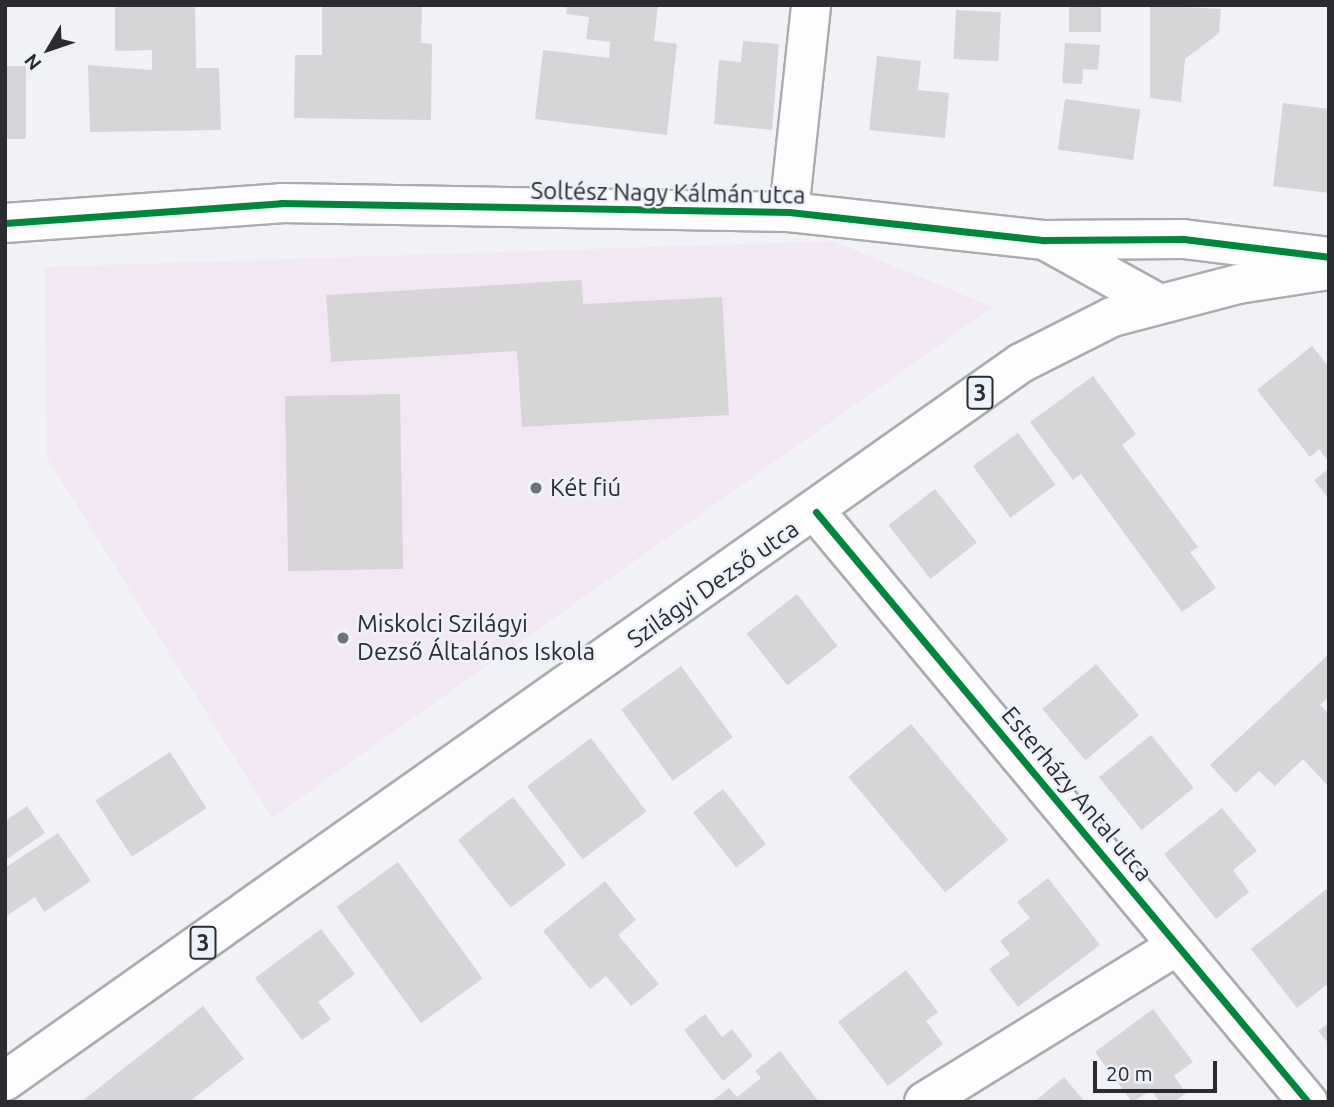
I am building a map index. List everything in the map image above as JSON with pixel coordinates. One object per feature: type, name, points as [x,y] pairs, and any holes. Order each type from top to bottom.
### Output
[{"type":"street","points":[[789,212],[811,5]]},
{"type":"street","name":"Soltész Nagy Kálmán utca","points":[[5,223],[281,203],[789,212],[1044,240],[1183,239],[1327,269]]},
{"type":"street","name":"Soltész Nagy Kálmán utca","points":[[1044,240],[1158,303]]},
{"type":"street","name":"Szilágyi Dezső utca","points":[[5,1081],[816,512],[1021,363],[1112,317],[1158,303],[1327,269]]},
{"type":"street","name":"Esterházy Antal utca","points":[[816,512],[1308,1102]]},
{"type":"street","points":[[924,1102],[1177,946]]},
{"type":"shaded area","name":"Miskolci Szilágyi Dezső Általános Iskola","points":[[833,241],[993,307],[272,818],[47,458],[45,267]]},
{"type":"building","points":[[115,5],[195,5],[196,68],[219,68],[221,130],[90,132],[88,65],[152,70],[152,50],[115,51]]},
{"type":"building","points":[[322,5],[422,5],[421,43],[432,44],[431,120],[294,118],[295,55],[322,55]]},
{"type":"building","points":[[567,5],[658,5],[654,41],[677,44],[667,135],[535,119],[543,50],[609,58],[610,42],[586,39],[589,17],[566,14]]},
{"type":"building","points":[[1069,5],[1101,5],[1101,32],[1069,32]]},
{"type":"building","points":[[1150,5],[1221,9],[1219,33],[1185,59],[1181,102],[1150,98]]},
{"type":"building","points":[[956,10],[1001,12],[998,61],[953,59]]},
{"type":"building","points":[[743,41],[779,44],[772,130],[714,124],[719,60],[741,62]]},
{"type":"building","points":[[1065,43],[1100,45],[1098,70],[1083,69],[1082,84],[1062,83]]},
{"type":"building","points":[[877,56],[921,61],[918,90],[949,93],[945,138],[869,130]]},
{"type":"building","points":[[5,66],[26,66],[26,139],[5,139]]},
{"type":"building","points":[[1065,99],[1140,110],[1133,160],[1058,150]]},
{"type":"building","points":[[1283,103],[1329,109],[1329,193],[1273,186]]},
{"type":"building","points":[[582,280],[583,304],[722,297],[729,415],[522,427],[517,351],[331,362],[326,295]]},
{"type":"building","points":[[1312,346],[1329,367],[1329,462],[1319,449],[1310,457],[1257,390]]},
{"type":"building","points":[[1093,376],[1136,434],[1122,445],[1198,547],[1190,552],[1216,588],[1182,612],[1081,474],[1073,480],[1030,422]]},
{"type":"building","points":[[400,394],[403,569],[288,571],[285,396]]},
{"type":"building","points":[[1018,433],[1056,485],[1010,518],[973,466]]},
{"type":"building","points":[[1329,469],[1329,499],[1314,480]]},
{"type":"building","points":[[935,489],[977,543],[930,579],[889,525]]},
{"type":"building","points":[[797,594],[838,646],[787,685],[747,633]]},
{"type":"building","points":[[1329,654],[1329,696],[1320,705],[1329,714],[1329,787],[1303,759],[1275,786],[1259,771],[1236,793],[1210,765]]},
{"type":"building","points":[[1096,664],[1139,715],[1085,760],[1042,709]]},
{"type":"building","points":[[681,666],[733,737],[673,781],[621,709]]},
{"type":"building","points":[[911,724],[1008,840],[945,892],[848,777]]},
{"type":"building","points":[[1151,735],[1194,788],[1142,830],[1099,777]]},
{"type":"building","points":[[591,738],[646,811],[582,860],[527,786]]},
{"type":"building","points":[[170,752],[206,808],[132,857],[95,800]]},
{"type":"building","points":[[723,789],[766,844],[736,868],[693,812]]},
{"type":"building","points":[[513,797],[566,865],[511,908],[458,840]]},
{"type":"building","points":[[27,806],[45,833],[7,859],[5,821]]},
{"type":"building","points":[[1222,808],[1257,851],[1233,870],[1249,892],[1216,919],[1164,854]]},
{"type":"building","points":[[58,833],[91,881],[44,912],[35,897],[5,917],[5,868]]},
{"type":"building","points":[[398,862],[483,978],[421,1023],[337,907]]},
{"type":"building","points":[[1048,878],[1100,945],[1018,1007],[989,969],[1010,954],[1000,941],[1030,918],[1017,902]]},
{"type":"building","points":[[605,881],[636,920],[618,935],[659,984],[631,1006],[606,976],[590,989],[543,931]]},
{"type":"building","points":[[1329,887],[1329,983],[1297,1008],[1251,949]]},
{"type":"building","points":[[321,929],[355,974],[318,1002],[331,1019],[302,1040],[255,978]]},
{"type":"building","points":[[906,970],[938,1012],[926,1021],[943,1044],[888,1086],[838,1022]]},
{"type":"building","points":[[203,1006],[244,1059],[189,1102],[81,1102]]},
{"type":"building","points":[[1153,1009],[1193,1062],[1174,1076],[1186,1093],[1174,1102],[1160,1102],[1151,1090],[1132,1102],[1095,1052]]},
{"type":"building","points":[[705,1014],[722,1037],[732,1029],[753,1056],[723,1081],[684,1030]]},
{"type":"building","points":[[1329,1023],[1329,1044],[1318,1031]]},
{"type":"building","points":[[780,1051],[819,1102],[711,1102],[729,1088],[737,1097],[761,1078],[755,1071]]},
{"type":"building","points":[[1064,1077],[1085,1102],[1034,1102]]},
{"type":"cycle path","points":[[5,223],[281,203],[789,212],[1044,240],[1183,239],[1329,257]]},
{"type":"cycle path","points":[[816,512],[1308,1102]]},
{"type":"place","name":"Két fiú","points":[[536,488]]},
{"type":"place","name":"Miskolci Szilágyi Dezső Általános Iskola","points":[[343,638]]}]
